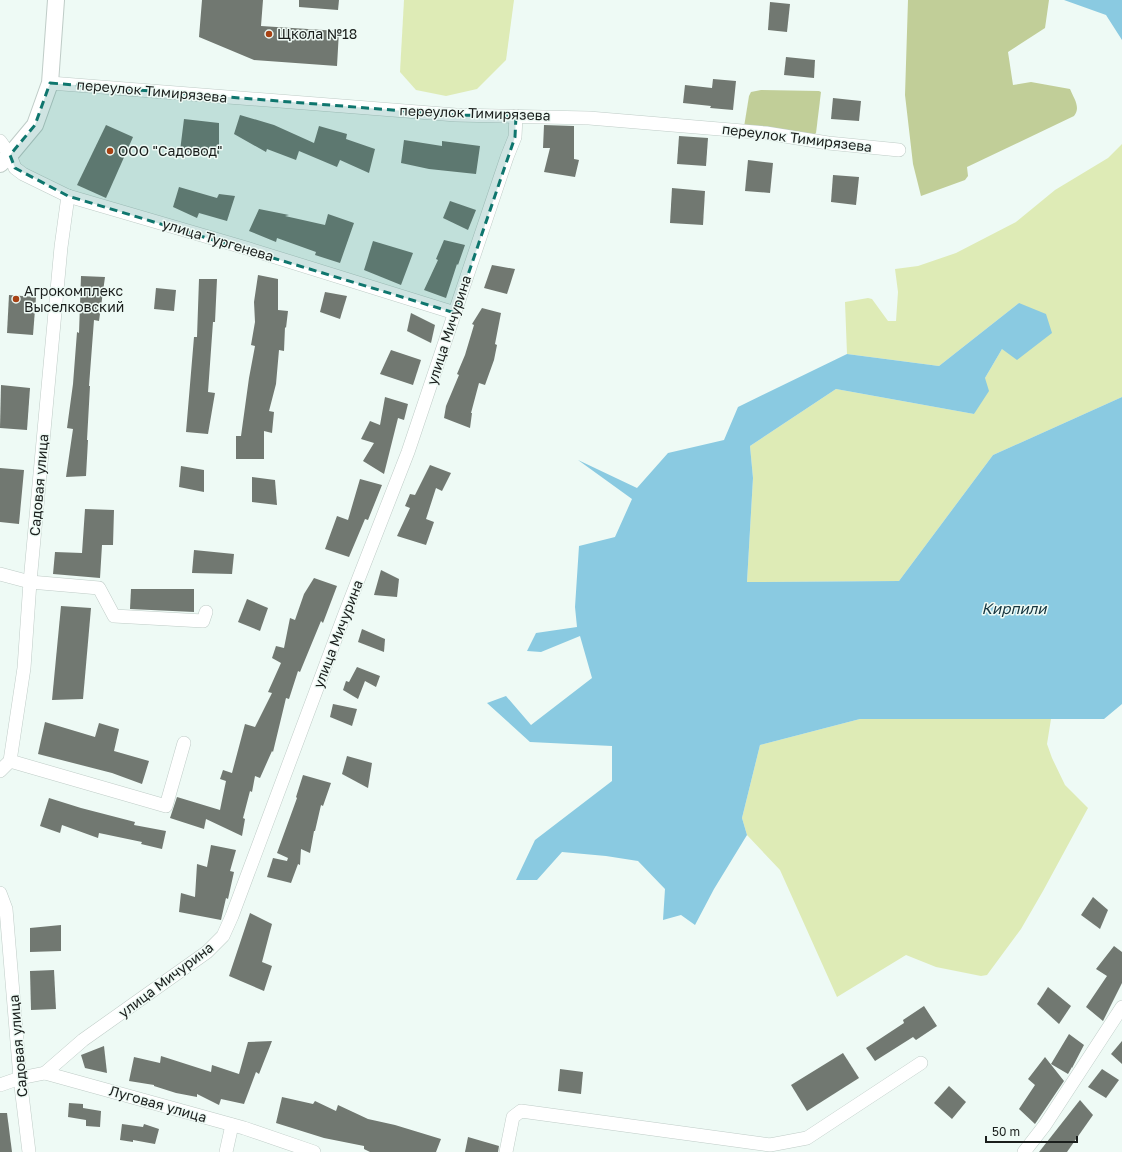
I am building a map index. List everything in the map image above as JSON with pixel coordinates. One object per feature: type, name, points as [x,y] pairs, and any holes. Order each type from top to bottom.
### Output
[{"type":"street","points":[[5,160],[35,125],[50,83],[56,0]]},
{"type":"street","name":"переулок Тимирязева","points":[[50,83],[456,115],[589,118],[766,133],[828,143],[899,150]]},
{"type":"street","name":"улица Мичурина","points":[[44,1073],[83,1040],[207,952],[223,936],[232,916],[344,616],[408,452],[504,164],[515,136],[516,116]]},
{"type":"street","name":"улица Тургенева","points":[[0,141],[5,160],[23,174],[68,196],[246,248],[455,313]]},
{"type":"street","name":"Садовая улица","points":[[10,761],[24,668],[30,582],[61,247],[68,196]]},
{"type":"street","points":[[0,574],[30,582],[99,588],[114,616],[202,621],[206,612]]},
{"type":"street","points":[[0,771],[10,761],[166,806],[184,743]]},
{"type":"street","name":"Садовая улица","points":[[0,893],[6,909],[20,1078],[29,1152]]},
{"type":"street","points":[[1024,1152],[1045,1125],[1122,1007]]},
{"type":"street","points":[[506,1152],[513,1117],[521,1111],[770,1145],[807,1138],[921,1063]]},
{"type":"street","name":"Луговая улица","points":[[0,1085],[20,1078],[44,1073],[232,1125],[314,1152]]},
{"type":"street","points":[[226,1152],[232,1125]]},
{"type":"highlighted area","points":[[50,83],[456,115],[516,116],[515,137],[455,313],[68,196],[15,168],[10,155],[35,125]]},
{"type":"green space","points":[[404,0],[514,0],[506,60],[477,89],[446,96],[416,90],[400,72]]},
{"type":"green space","points":[[908,0],[1049,0],[1045,28],[1008,52],[1013,85],[1031,82],[1070,89],[1077,106],[1074,116],[967,167],[968,176],[965,180],[921,196],[913,164],[905,95]]},
{"type":"green space","points":[[761,90],[821,92],[816,133],[814,135],[744,127],[749,96],[751,92]]},
{"type":"green space","points":[[1122,144],[1122,397],[993,455],[899,581],[747,582],[753,478],[750,446],[836,389],[974,414],[985,378],[1002,349],[1019,303],[939,366],[847,354],[845,302],[868,298],[872,299],[888,321],[896,321],[898,292],[895,269],[918,266],[956,253],[1016,222],[1055,190],[1108,158]]},
{"type":"green space","points":[[860,719],[1051,719],[1047,744],[1052,758],[1065,785],[1088,808],[1021,929],[987,975],[981,976],[936,967],[906,955],[837,997],[780,870],[747,835],[742,818],[760,745]]},
{"type":"water","points":[[1064,0],[1122,0],[1122,40],[1106,15]]},
{"type":"water","name":"Кирпили","points":[[1019,303],[1046,314],[1052,333],[1017,360],[1002,349],[985,378],[989,391],[974,414],[836,389],[750,446],[753,478],[747,582],[899,581],[993,455],[1122,397],[1122,704],[1104,719],[860,719],[760,745],[742,818],[747,835],[714,889],[695,925],[681,915],[663,920],[665,889],[638,861],[606,856],[562,852],[537,880],[516,880],[535,840],[612,781],[612,746],[530,742],[487,703],[506,696],[531,725],[592,678],[580,636],[541,652],[527,651],[536,633],[577,627],[575,607],[579,546],[615,537],[632,499],[578,460],[637,488],[668,453],[724,440],[738,407],[847,354],[939,366]]},
{"type":"building","name":"Щкола №18","points":[[202,0],[263,0],[261,26],[339,31],[337,66],[254,60],[199,37]]},
{"type":"building","points":[[299,0],[339,0],[338,10],[299,7]]},
{"type":"building","points":[[770,2],[790,4],[787,32],[768,30]]},
{"type":"building","points":[[786,57],[815,60],[814,78],[784,75]]},
{"type":"building","points":[[713,79],[736,81],[733,110],[710,108],[711,106],[683,103],[685,85],[712,88]]},
{"type":"building","points":[[833,98],[861,101],[859,121],[831,119]]},
{"type":"building","points":[[240,115],[274,125],[314,143],[319,126],[347,134],[346,139],[375,149],[369,173],[340,160],[337,167],[299,151],[296,160],[267,149],[266,152],[234,134]]},
{"type":"building","points":[[184,119],[219,123],[219,154],[180,151]]},
{"type":"building","points":[[106,125],[133,137],[106,198],[77,185]]},
{"type":"building","points":[[544,125],[574,126],[574,159],[579,160],[575,177],[544,172],[550,148],[543,148]]},
{"type":"building","points":[[679,136],[708,138],[706,166],[677,164]]},
{"type":"building","points":[[404,140],[442,146],[442,141],[480,146],[476,174],[429,169],[401,163]]},
{"type":"building","points":[[748,160],[773,163],[770,193],[745,191]]},
{"type":"building","points":[[833,175],[859,177],[856,205],[831,202]]},
{"type":"building","points":[[179,187],[217,198],[219,194],[235,196],[227,221],[199,213],[197,218],[173,207]]},
{"type":"building","points":[[672,188],[705,191],[703,225],[670,223]]},
{"type":"building","points":[[450,201],[476,210],[468,230],[443,218]]},
{"type":"building","points":[[259,209],[289,215],[285,216],[325,225],[328,214],[354,223],[340,263],[315,255],[316,252],[277,238],[276,242],[249,231]]},
{"type":"building","points":[[444,240],[465,245],[446,298],[424,290],[438,260],[436,259]]},
{"type":"building","points":[[373,241],[413,253],[401,285],[364,270]]},
{"type":"building","points":[[492,265],[515,269],[507,294],[484,288]]},
{"type":"building","points":[[258,275],[278,279],[278,310],[288,311],[286,328],[285,327],[284,351],[279,350],[276,384],[269,411],[274,412],[272,433],[264,431],[264,459],[236,459],[236,436],[241,436],[255,346],[251,345],[255,322],[254,302]]},
{"type":"building","points":[[81,276],[105,277],[99,321],[94,320],[89,386],[86,476],[66,477],[73,429],[67,428],[73,384],[77,332],[79,333]]},
{"type":"building","points":[[199,279],[217,279],[215,322],[213,322],[208,392],[215,393],[208,434],[186,432],[194,337],[197,337]]},
{"type":"building","points":[[156,288],[176,290],[174,311],[154,309]]},
{"type":"building","points":[[325,292],[347,296],[340,319],[320,312]]},
{"type":"building","points":[[9,295],[36,297],[33,335],[7,333]]},
{"type":"building","points":[[482,308],[501,313],[495,344],[497,345],[494,360],[485,385],[479,383],[471,413],[470,428],[444,418],[446,406],[459,375],[457,374],[465,355],[474,325],[472,324]]},
{"type":"building","points":[[411,313],[435,325],[431,343],[407,331]]},
{"type":"building","points":[[391,350],[421,360],[413,385],[380,374]]},
{"type":"building","points":[[1,385],[30,388],[27,430],[0,428]]},
{"type":"building","points":[[385,397],[408,404],[404,420],[398,418],[384,474],[363,461],[374,443],[361,439],[370,421],[380,425]]},
{"type":"building","points":[[430,465],[451,473],[442,491],[436,488],[426,519],[434,522],[426,545],[397,536],[410,508],[405,506],[410,494],[415,495]]},
{"type":"building","points":[[181,466],[204,470],[204,492],[179,487]]},
{"type":"building","points":[[0,468],[24,470],[19,524],[0,522]]},
{"type":"building","points":[[252,477],[275,480],[277,505],[252,502]]},
{"type":"building","points":[[360,479],[382,485],[368,520],[365,519],[349,557],[325,549],[337,516],[348,520]]},
{"type":"building","points":[[85,509],[114,510],[113,545],[102,545],[100,578],[53,574],[55,552],[82,553]]},
{"type":"building","points":[[194,550],[234,554],[232,574],[192,573]]},
{"type":"building","points":[[381,570],[399,579],[397,597],[374,595]]},
{"type":"building","points":[[314,578],[337,586],[323,623],[321,621],[300,672],[298,671],[289,699],[286,698],[273,752],[272,751],[260,778],[255,776],[252,792],[250,791],[243,818],[245,819],[242,836],[206,819],[204,829],[170,818],[177,797],[220,810],[226,781],[220,779],[223,770],[232,773],[245,724],[255,727],[272,693],[268,692],[281,663],[272,658],[276,646],[284,648],[290,618],[295,620],[304,594]]},
{"type":"building","points":[[131,589],[194,589],[194,612],[130,609]]},
{"type":"building","points":[[247,599],[268,608],[260,631],[238,622]]},
{"type":"building","points":[[61,606],[91,608],[83,699],[52,700]]},
{"type":"building","points":[[362,629],[385,639],[384,652],[358,642]]},
{"type":"building","points":[[357,667],[380,676],[376,687],[365,681],[358,699],[343,690],[346,681],[349,682]]},
{"type":"building","points":[[333,704],[357,709],[352,726],[330,717]]},
{"type":"building","points":[[45,722],[95,737],[99,723],[119,729],[114,751],[149,761],[142,784],[112,773],[38,754]]},
{"type":"building","points":[[347,756],[372,763],[368,788],[342,774]]},
{"type":"building","points":[[303,775],[331,783],[323,806],[321,805],[310,853],[301,849],[300,865],[298,864],[291,883],[267,877],[273,858],[287,861],[288,858],[277,853],[297,798],[296,797]]},
{"type":"building","points":[[49,798],[135,822],[134,825],[166,831],[162,849],[141,844],[142,842],[99,833],[98,838],[62,825],[60,833],[40,826]]},
{"type":"building","points":[[211,845],[236,850],[230,871],[234,872],[228,899],[226,898],[221,920],[179,912],[181,893],[195,897],[197,864],[207,867]]},
{"type":"building","points":[[1093,897],[1108,910],[1100,929],[1081,915]]},
{"type":"building","points":[[250,913],[272,924],[262,962],[272,966],[264,991],[229,976]]},
{"type":"building","points":[[61,925],[61,951],[30,952],[30,928]]},
{"type":"building","points":[[1114,946],[1122,952],[1122,983],[1103,1021],[1086,1007],[1107,976],[1096,969]]},
{"type":"building","points":[[54,970],[56,1009],[31,1010],[30,971]]},
{"type":"building","points":[[1048,987],[1071,1006],[1059,1024],[1037,1004]]},
{"type":"building","points":[[924,1006],[937,1026],[916,1040],[913,1037],[875,1061],[866,1048],[904,1023],[903,1020]]},
{"type":"building","points":[[1069,1034],[1084,1045],[1068,1074],[1051,1064]]},
{"type":"building","points":[[272,1041],[259,1074],[256,1072],[244,1104],[221,1099],[219,1105],[197,1094],[197,1097],[176,1093],[154,1085],[129,1081],[134,1057],[160,1063],[161,1056],[211,1072],[212,1065],[239,1074],[248,1042]]},
{"type":"building","points":[[1122,1041],[1122,1064],[1111,1054]]},
{"type":"building","points":[[104,1046],[107,1073],[85,1068],[81,1055]]},
{"type":"building","points":[[843,1053],[859,1078],[807,1111],[791,1085]]},
{"type":"building","points":[[1045,1057],[1064,1081],[1035,1124],[1019,1109],[1035,1085],[1028,1079]]},
{"type":"building","points":[[560,1069],[583,1072],[581,1094],[558,1091]]},
{"type":"building","points":[[1102,1069],[1119,1080],[1106,1098],[1088,1087]]},
{"type":"building","points":[[949,1086],[966,1102],[952,1119],[934,1103]]},
{"type":"building","points":[[282,1097],[313,1104],[315,1101],[336,1111],[338,1105],[368,1119],[395,1125],[441,1139],[436,1152],[370,1152],[364,1149],[364,1146],[324,1138],[276,1123]]},
{"type":"building","points":[[1080,1100],[1093,1115],[1067,1152],[1039,1152]]},
{"type":"building","points":[[69,1103],[83,1104],[83,1108],[101,1111],[100,1127],[86,1126],[86,1120],[68,1117]]},
{"type":"building","points":[[0,1113],[7,1113],[12,1152],[0,1152]]},
{"type":"building","points":[[122,1124],[143,1127],[144,1124],[159,1129],[155,1144],[133,1140],[133,1142],[120,1140]]},
{"type":"building","points":[[468,1137],[499,1146],[498,1152],[465,1152]]},
{"type":"place","name":"Щкола №18","points":[[269,34]]},
{"type":"place","name":"ООО \"Садовод\"","points":[[110,151]]},
{"type":"place","name":"Агрокомплекс Выселковский","points":[[16,299]]}]
